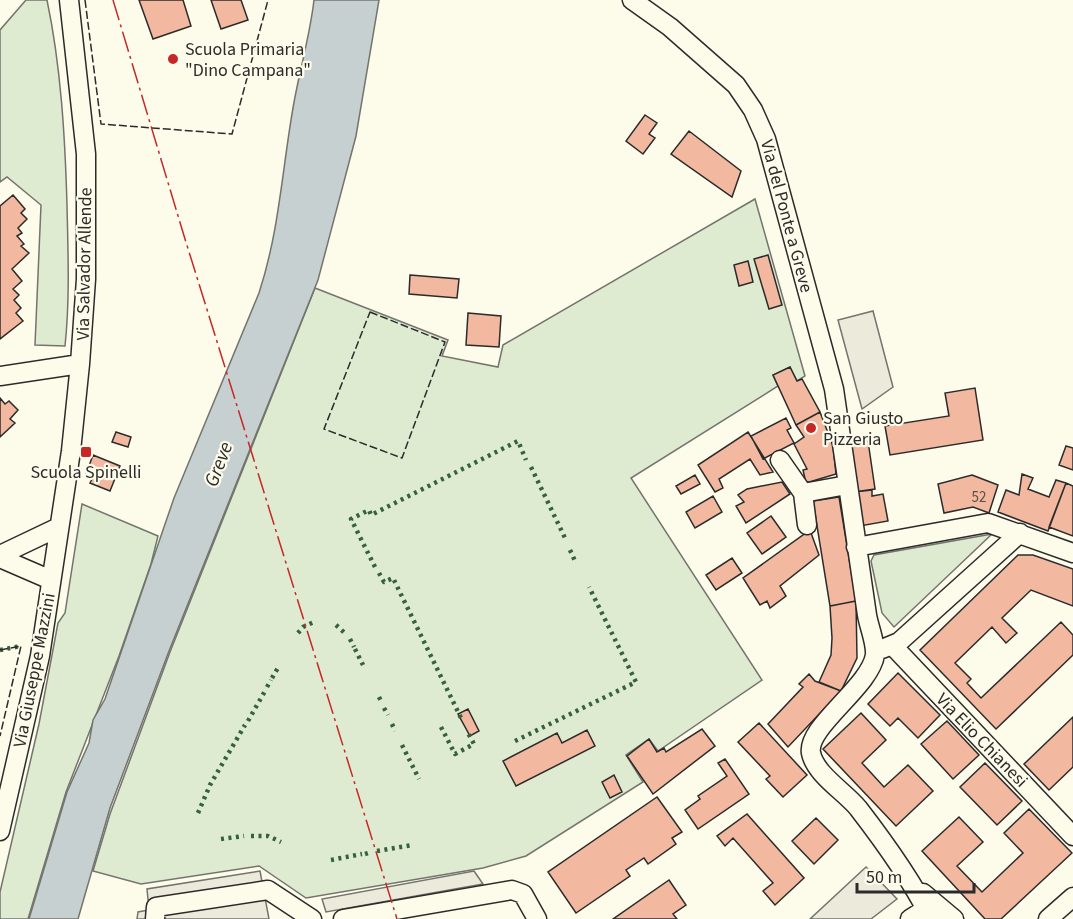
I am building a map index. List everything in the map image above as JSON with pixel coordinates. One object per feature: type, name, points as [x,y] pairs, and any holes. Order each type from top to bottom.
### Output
[{"type":"street","name":"Via Salvador Allende","points":[[51,580],[81,364],[86,268],[86,154],[69,0]]},
{"type":"street","name":"Via del Ponte a Greve","points":[[632,0],[670,27],[736,85],[753,110],[766,139],[834,389],[856,547],[883,649]]},
{"type":"street","points":[[0,376],[81,364]]},
{"type":"street","points":[[780,460],[802,493],[807,525]]},
{"type":"street","points":[[802,493],[847,486]]},
{"type":"street","points":[[856,547],[977,523],[988,523],[1073,553]]},
{"type":"street","points":[[0,556],[59,527]]},
{"type":"street","points":[[910,919],[929,914],[911,883],[857,807],[818,767],[810,748],[820,729],[868,674],[883,649],[899,642],[1020,533]]},
{"type":"street","points":[[0,556],[51,580]]},
{"type":"street","name":"Via Giuseppe Mazzini","points":[[0,831],[36,676],[51,580]]},
{"type":"street","name":"Via Elio Chianesi","points":[[883,649],[1073,836]]},
{"type":"street","points":[[911,883],[954,919]]},
{"type":"street","points":[[155,919],[156,907],[268,890],[312,919]]},
{"type":"street","points":[[343,919],[512,890],[523,894],[537,919]]},
{"type":"street","points":[[1048,919],[1073,897]]},
{"type":"green space","points":[[26,0],[47,0],[62,102],[68,240],[65,346],[35,345],[41,205],[7,177],[0,182],[0,30]]},
{"type":"green space","points":[[755,199],[805,376],[797,381],[790,367],[773,375],[778,386],[631,478],[762,680],[658,751],[649,739],[626,755],[643,782],[526,856],[483,868],[306,898],[259,866],[141,884],[93,871],[110,814],[170,652],[315,288],[448,340],[442,356],[498,367],[503,345]]},
{"type":"green space","points":[[82,504],[158,536],[151,564],[119,656],[66,792],[28,919],[0,919],[0,892],[39,724],[58,623],[65,613]]},
{"type":"green space","points":[[992,534],[894,627],[882,613],[871,561],[874,555]]},
{"type":"shaded area","points":[[873,311],[893,387],[862,409],[838,320]]},
{"type":"shaded area","points":[[866,867],[897,899],[871,919],[810,919]]},
{"type":"shaded area","points":[[260,871],[269,919],[137,919],[138,912],[149,910],[147,889]]},
{"type":"shaded area","points":[[474,871],[483,884],[326,912],[322,899]]},
{"type":"water","name":"Greve","points":[[314,0],[379,0],[356,136],[318,280],[169,651],[110,808],[78,919],[29,919],[67,792],[89,743],[93,720],[105,699],[174,498],[259,293],[276,224],[293,108]]},
{"type":"building","points":[[139,0],[183,0],[191,26],[153,39]]},
{"type":"building","points":[[211,0],[241,0],[248,20],[221,29]]},
{"type":"building","points":[[645,115],[657,123],[649,134],[655,138],[643,154],[626,141]]},
{"type":"building","points":[[689,131],[741,171],[732,197],[671,154]]},
{"type":"building","points":[[13,195],[25,209],[21,213],[27,219],[18,228],[22,233],[17,236],[24,244],[21,246],[29,253],[12,269],[22,281],[13,289],[19,295],[14,300],[21,308],[16,313],[23,321],[0,339],[0,206]]},
{"type":"building","points":[[768,255],[782,305],[769,309],[754,259]]},
{"type":"building","points":[[748,261],[753,282],[739,286],[734,265]]},
{"type":"building","points":[[410,275],[459,279],[457,298],[409,294]]},
{"type":"building","points":[[468,313],[501,316],[499,347],[466,345]]},
{"type":"building","points":[[790,367],[797,381],[802,379],[820,412],[796,425],[773,375]]},
{"type":"building","points":[[975,388],[983,440],[890,455],[885,426],[949,416],[945,393]]},
{"type":"building","points":[[0,398],[5,404],[9,401],[18,410],[10,419],[15,423],[0,437]]},
{"type":"building","points":[[820,412],[833,446],[836,474],[806,483],[803,470],[807,469],[794,444],[804,437],[796,425]]},
{"type":"building","points":[[786,418],[791,428],[787,430],[794,443],[763,459],[751,436]]},
{"type":"building","points":[[116,432],[131,437],[128,447],[112,442]]},
{"type":"building","points":[[748,432],[773,472],[760,475],[750,459],[719,479],[723,488],[715,492],[698,465]]},
{"type":"building","points":[[868,441],[875,489],[854,492],[848,443]]},
{"type":"building","points":[[1066,446],[1073,448],[1073,470],[1059,465]]},
{"type":"building","points":[[93,455],[120,466],[110,491],[90,483],[93,477],[86,474]]},
{"type":"building","points":[[1022,474],[1033,478],[1028,489],[1049,497],[1056,480],[1066,483],[1048,531],[998,512],[1006,490],[1019,495]]},
{"type":"building","points":[[695,475],[700,484],[681,494],[676,486]]},
{"type":"building","points":[[972,475],[998,485],[989,513],[973,507],[944,513],[938,484]]},
{"type":"building","points":[[782,482],[790,494],[746,523],[736,506],[744,502],[738,495],[747,489]]},
{"type":"building","points":[[1066,483],[1073,486],[1073,536],[1049,527]]},
{"type":"building","points":[[872,490],[872,496],[883,494],[888,521],[860,526],[854,492]]},
{"type":"building","points":[[713,496],[722,512],[695,528],[686,512]]},
{"type":"building","points":[[839,497],[856,601],[830,606],[813,501]]},
{"type":"building","points":[[771,516],[786,537],[762,554],[747,533]]},
{"type":"building","points":[[810,530],[819,555],[780,586],[786,596],[770,608],[767,601],[760,605],[743,578]]},
{"type":"building","points":[[1018,555],[1033,555],[1073,569],[1073,606],[1031,590],[1002,618],[1017,633],[1006,643],[992,627],[955,663],[971,679],[967,683],[981,698],[1061,622],[1073,635],[1073,655],[996,729],[920,650]]},
{"type":"building","points":[[732,558],[742,573],[716,590],[706,575]]},
{"type":"building","points":[[856,601],[857,658],[841,691],[819,682],[831,655],[830,606]]},
{"type":"building","points":[[898,673],[940,715],[918,738],[898,718],[890,726],[868,704]]},
{"type":"building","points":[[809,674],[815,681],[841,691],[788,747],[768,724],[803,687],[799,684]]},
{"type":"building","points":[[468,709],[479,731],[470,736],[458,714]]},
{"type":"building","points":[[861,713],[886,740],[862,763],[884,787],[908,765],[933,791],[896,826],[823,749]]},
{"type":"building","points":[[1073,717],[1073,767],[1049,790],[1024,764]]},
{"type":"building","points":[[947,721],[979,755],[953,779],[921,744]]},
{"type":"building","points":[[759,723],[807,775],[783,797],[766,779],[770,776],[738,742]]},
{"type":"building","points":[[702,729],[715,746],[653,794],[627,756],[649,739],[657,752],[664,748],[666,752]]},
{"type":"building","points":[[587,730],[595,746],[516,786],[503,761],[557,733],[562,743]]},
{"type":"building","points":[[725,759],[749,794],[698,829],[685,810],[700,799],[698,796],[727,776],[718,763]]},
{"type":"building","points":[[985,763],[1022,801],[997,825],[960,787]]},
{"type":"building","points":[[614,775],[622,792],[610,798],[602,782]]},
{"type":"building","points":[[657,797],[682,832],[672,838],[676,844],[648,864],[644,858],[626,870],[630,876],[576,913],[548,872]]},
{"type":"building","points":[[1029,809],[1072,853],[1001,919],[985,919],[922,851],[959,817],[983,842],[957,866],[982,892],[1023,853],[1004,833]]},
{"type":"building","points":[[747,814],[804,878],[775,905],[763,891],[773,883],[733,838],[725,846],[717,836]]},
{"type":"building","points":[[816,818],[838,840],[814,864],[792,841]]},
{"type":"building","points":[[669,880],[686,905],[673,914],[677,919],[613,919]]},
{"type":"hedge","points":[[375,567],[351,519],[369,510],[371,515],[518,441],[526,460]]},
{"type":"hedge","points":[[531,467],[565,538]]},
{"type":"hedge","points":[[570,550],[575,561]]},
{"type":"hedge","points":[[379,573],[384,582],[393,578],[461,718]]},
{"type":"hedge","points":[[515,741],[636,682],[589,587]]},
{"type":"hedge","points":[[298,633],[303,627],[316,621]]},
{"type":"hedge","points":[[336,625],[347,635]]},
{"type":"hedge","points":[[350,639],[354,647]]},
{"type":"hedge","points":[[0,650],[21,646]]},
{"type":"hedge","points":[[355,649],[364,667]]},
{"type":"hedge","points":[[272,678],[279,666]]},
{"type":"hedge","points":[[267,687],[271,680]]},
{"type":"hedge","points":[[248,721],[265,691]]},
{"type":"hedge","points":[[379,697],[381,701]]},
{"type":"hedge","points":[[384,708],[388,715]]},
{"type":"hedge","points":[[392,724],[395,731]]},
{"type":"hedge","points":[[198,813],[210,785],[245,725]]},
{"type":"hedge","points":[[441,727],[455,754],[474,744],[468,733]]},
{"type":"hedge","points":[[402,745],[419,779]]},
{"type":"hedge","points":[[221,839],[244,836]]},
{"type":"hedge","points":[[251,836],[268,836],[281,842]]},
{"type":"hedge","points":[[377,851],[412,845]]},
{"type":"hedge","points":[[365,854],[371,852]]},
{"type":"hedge","points":[[331,860],[362,854]]},
{"type":"fence","points":[[85,0],[101,124],[232,134],[268,0]]},
{"type":"fence","points":[[370,312],[445,342],[402,458],[324,429],[370,312]]},
{"type":"fence","points":[[0,650],[21,646],[0,736]]},
{"type":"power","points":[[113,0],[397,919]]},
{"type":"place","name":"Scuola Primaria \"Dino Campana\"","points":[[173,59]]},
{"type":"place","name":"San Giusto Pizzeria","points":[[811,428]]},
{"type":"place","name":"Scuola Spinelli","points":[[86,452]]}]
